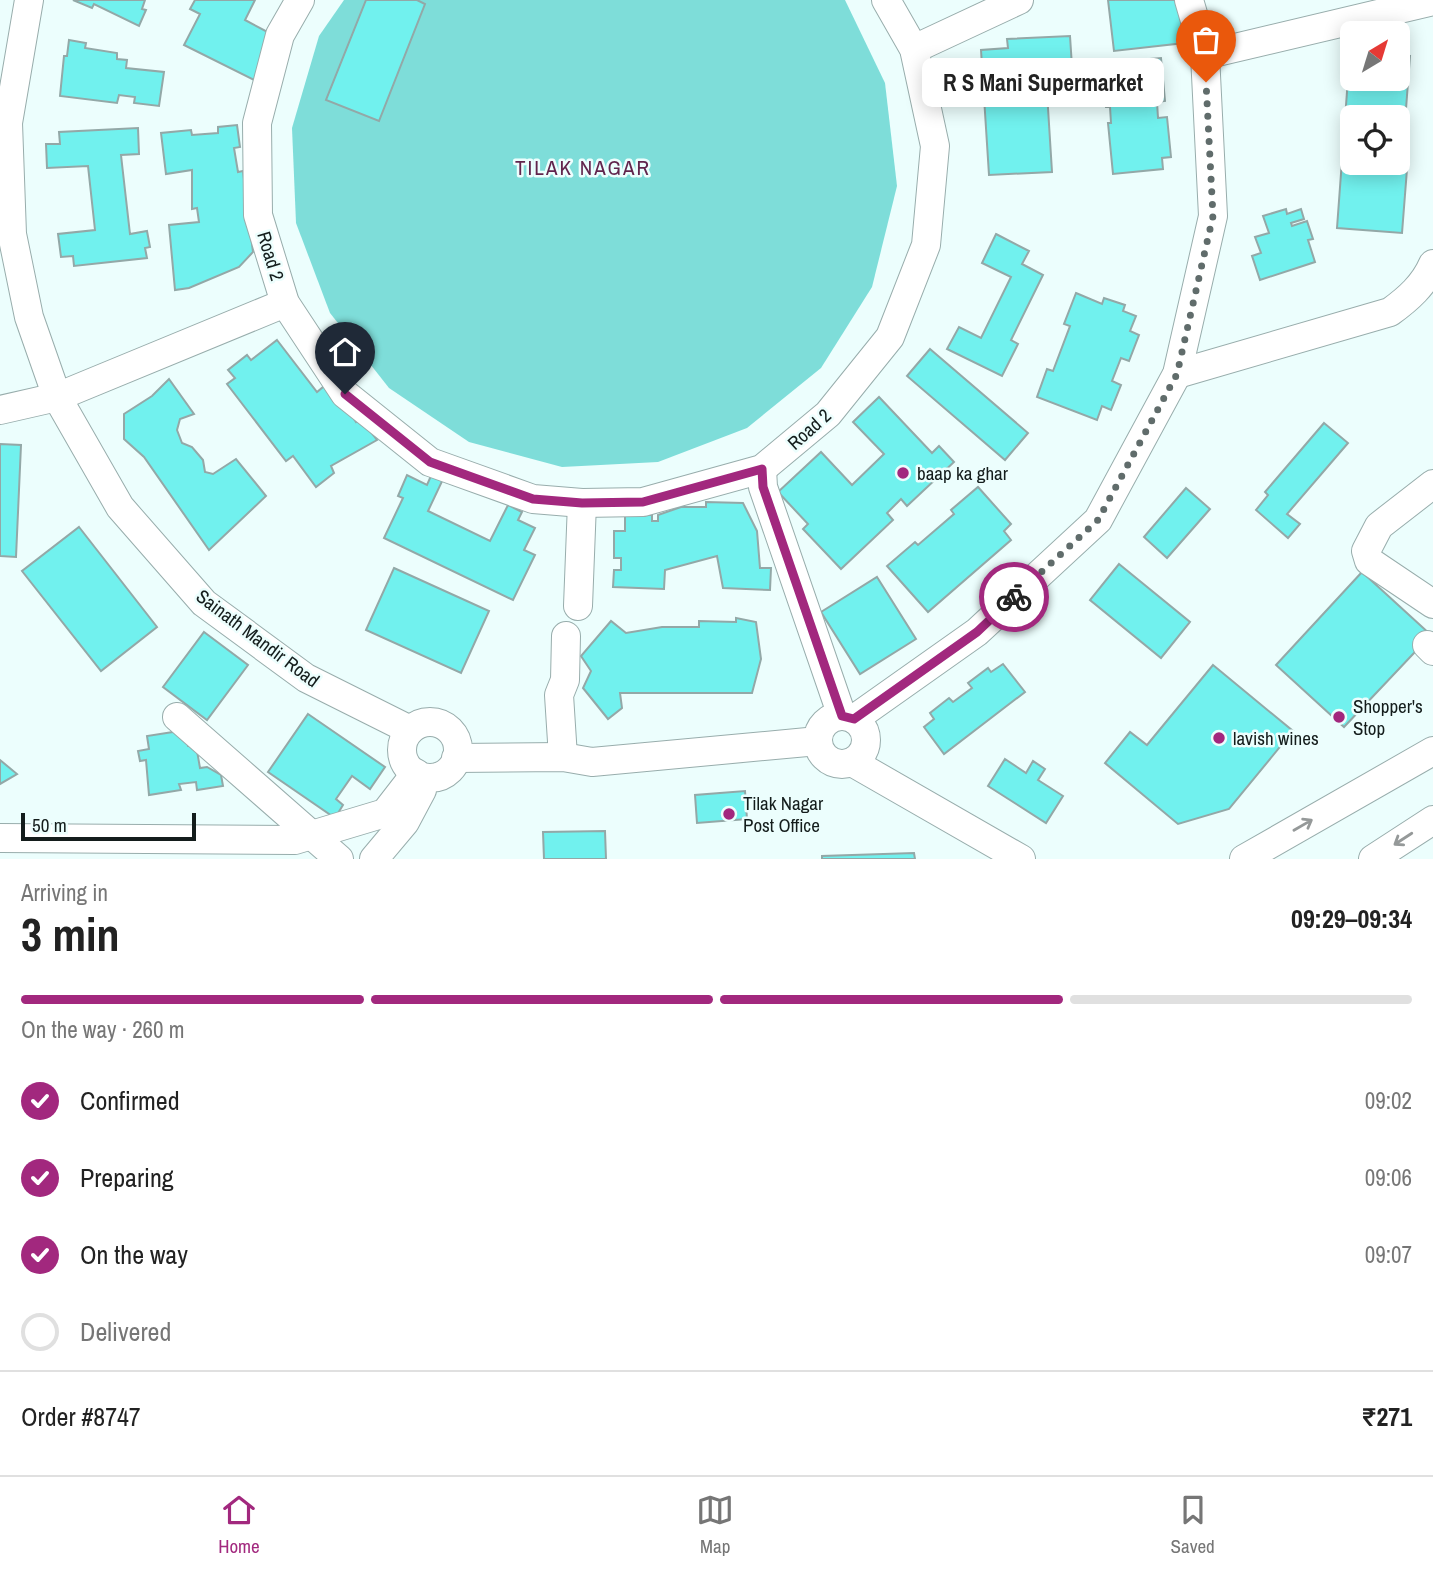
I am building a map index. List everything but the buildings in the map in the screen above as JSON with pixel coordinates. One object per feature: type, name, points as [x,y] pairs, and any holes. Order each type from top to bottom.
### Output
[{"type":"street","name":"Sainath Mandir Road","points":[[29,0],[8,123],[6,236],[29,317],[57,397],[120,507],[204,603],[306,678],[410,730]]},
{"type":"street","name":"Road 2","points":[[300,0],[280,35],[257,123],[258,215],[285,303],[345,394],[430,462],[533,499],[582,503],[643,502],[762,469],[828,414],[890,337],[926,245],[934,146],[914,49],[886,0]]},
{"type":"street","points":[[914,49],[1018,0]]},
{"type":"street","points":[[762,469],[763,487],[848,717],[866,737],[864,752],[852,762],[845,764],[829,760],[820,748],[819,733],[827,721],[848,717],[977,632],[1098,520],[1177,374],[1213,216],[1205,55],[1189,0]]},
{"type":"street","points":[[1205,55],[1433,1]]},
{"type":"street","points":[[1177,374],[1390,312],[1409,298],[1428,275],[1433,264]]},
{"type":"street","points":[[0,410],[57,397],[285,303]]},
{"type":"street","points":[[1433,484],[1380,526],[1366,551],[1369,561],[1433,604]]},
{"type":"street","points":[[578,606],[582,503]]},
{"type":"street","points":[[563,757],[559,695],[565,680],[566,636]]},
{"type":"street","points":[[177,718],[340,859]]},
{"type":"street","points":[[0,838],[295,840],[385,813],[423,775],[446,773],[456,758],[456,741],[445,726],[427,722],[410,730],[405,738],[403,756],[423,775]]},
{"type":"street","points":[[456,758],[563,757],[593,762],[818,741]]},
{"type":"street","points":[[1244,859],[1433,751]]},
{"type":"street","points":[[852,762],[999,852],[1021,859]]},
{"type":"street","points":[[374,859],[405,822],[423,775]]},
{"type":"street","points":[[1373,859],[1433,820]]},
{"type":"shaded area","points":[[344,0],[845,0],[885,83],[897,186],[872,287],[821,368],[747,428],[658,462],[562,467],[469,442],[389,388],[330,313],[296,223],[292,128],[319,36]]},
{"type":"way so far","points":[[1014,597],[1098,520],[1177,374],[1213,216],[1206,82]]},
{"type":"place","name":"R S Mani Supermarket","points":[[1206,82]]},
{"type":"place","name":"baap ka ghar","points":[[903,473]]},
{"type":"place","name":"Shopper's Stop","points":[[1339,717]]},
{"type":"place","name":"lavish wines","points":[[1219,738]]},
{"type":"place","name":"Tilak Nagar Post Office","points":[[729,814]]},
{"type":"district","name":"TILAK NAGAR","points":[[583,167]]},
{"type":"route","points":[[345,394],[430,462],[533,499],[582,503],[643,502],[762,469],[763,487],[842,716],[854,719],[977,632],[1014,597]]}]
